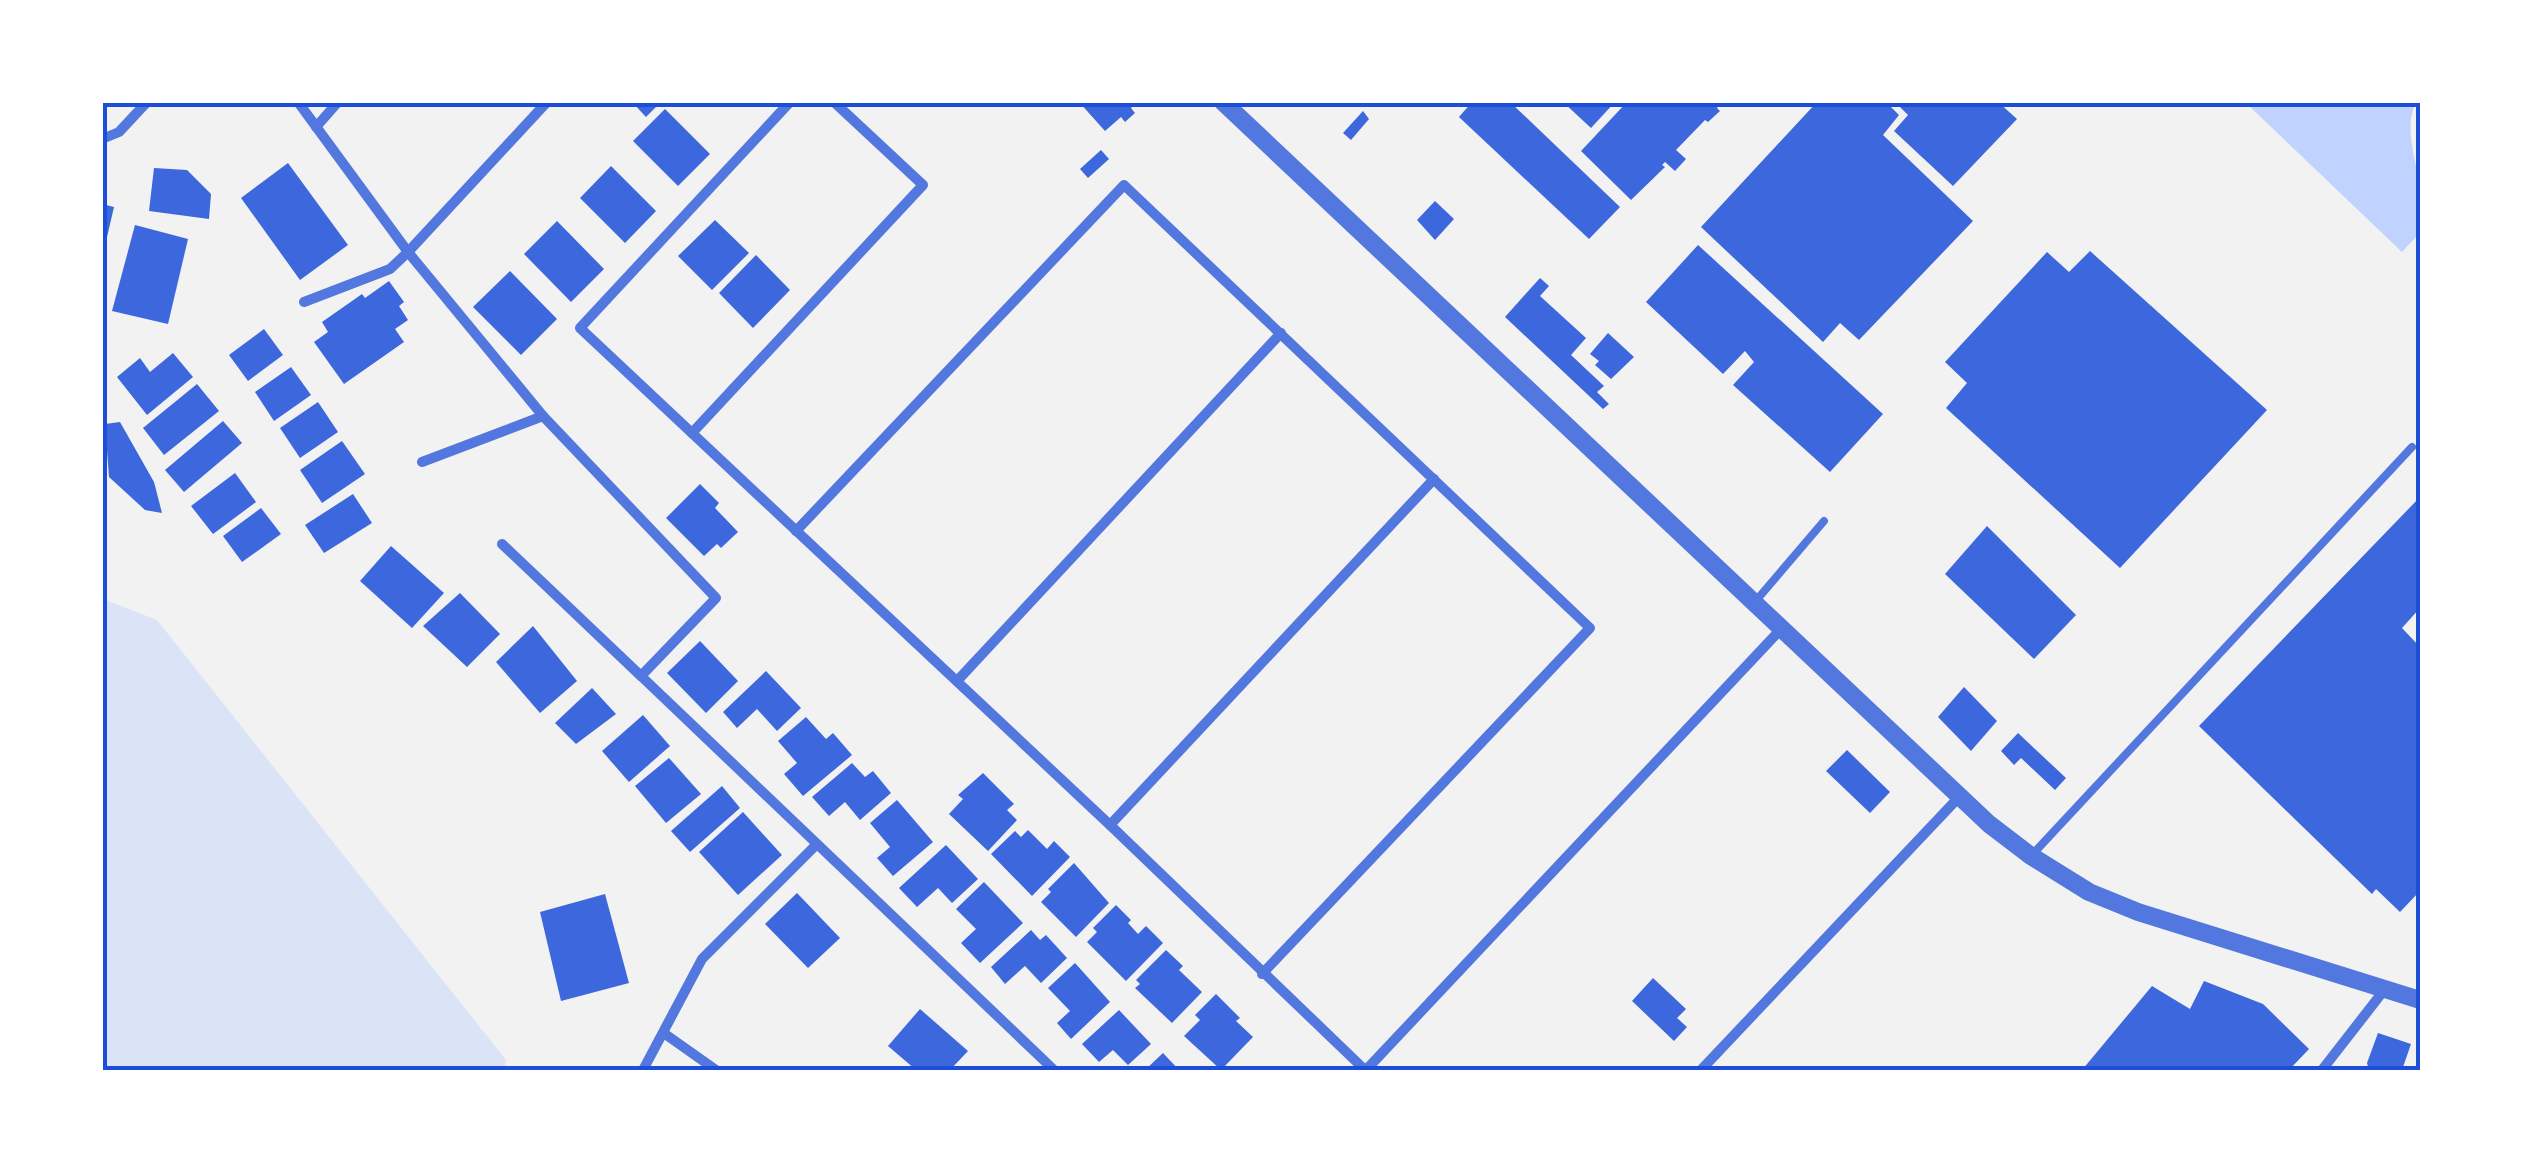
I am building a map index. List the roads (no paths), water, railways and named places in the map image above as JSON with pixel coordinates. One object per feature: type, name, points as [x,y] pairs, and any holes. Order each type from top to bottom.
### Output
[{"type":"street","points":[[102,140],[119,132],[147,102]]},
{"type":"street","points":[[298,102],[408,252],[543,416],[716,598],[640,676]]},
{"type":"street","points":[[316,127],[338,102]]},
{"type":"street","points":[[304,302],[390,269],[547,102]]},
{"type":"street","points":[[790,102],[580,328],[1365,1070],[1782,628]]},
{"type":"street","points":[[692,433],[923,185],[834,102]]},
{"type":"street","points":[[1223,102],[1960,796],[2031,856],[2089,892],[2138,912],[2420,1000]]},
{"type":"street","points":[[796,531],[1124,185],[1281,333],[1590,628],[1262,974]]},
{"type":"street","points":[[956,682],[1281,333]]},
{"type":"street","points":[[422,462],[543,416]]},
{"type":"street","points":[[1110,825],[1434,479]]},
{"type":"street","points":[[502,544],[1054,1070]]},
{"type":"street","points":[[1701,1070],[1960,796]]},
{"type":"street","points":[[643,1070],[702,959],[816,845]]},
{"type":"street","points":[[2322,1070],[2384,989]]},
{"type":"street","points":[[665,1034],[716,1070]]},
{"type":"lane","points":[[2031,856],[2412,447]]},
{"type":"lane","points":[[1754,603],[1824,521]]},
{"type":"water","points":[[2246,103],[2416,103],[2411,134],[2423,205],[2416,236],[2402,252]]}]
